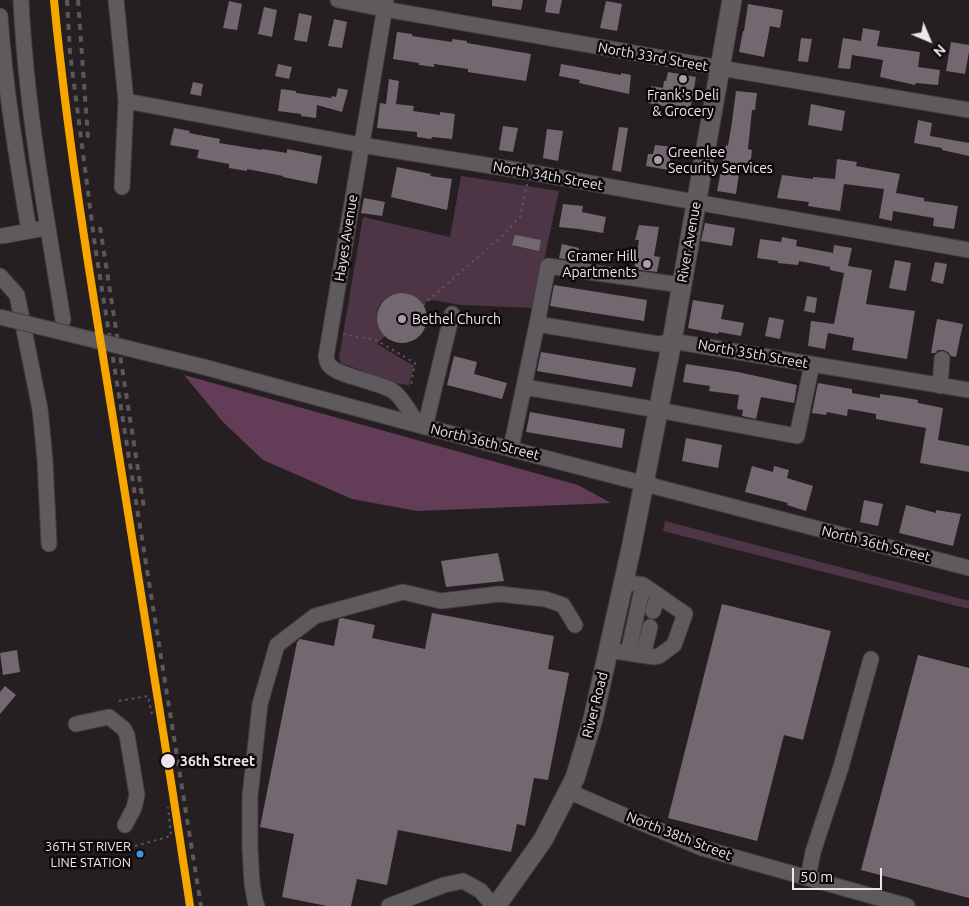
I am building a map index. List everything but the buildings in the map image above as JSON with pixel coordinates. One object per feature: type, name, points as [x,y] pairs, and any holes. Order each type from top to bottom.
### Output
[{"type":"main road","name":"River Avenue","points":[[644,484],[682,286],[732,0]]},
{"type":"main road","name":"River Road","points":[[495,906],[542,840],[575,778],[593,719],[644,484]]},
{"type":"street","points":[[21,0],[25,68],[33,133],[63,320]]},
{"type":"street","points":[[116,0],[126,101],[122,187]]},
{"type":"street","name":"North 33rd Street","points":[[338,0],[385,5],[720,68],[969,110]]},
{"type":"street","name":"Hayes Avenue","points":[[385,5],[326,358],[329,365],[336,371],[394,391]]},
{"type":"street","points":[[0,16],[12,130],[29,231]]},
{"type":"street","name":"North 34th Street","points":[[126,101],[969,250]]},
{"type":"street","points":[[1,235],[48,228]]},
{"type":"street","points":[[511,448],[548,266],[682,286]]},
{"type":"street","points":[[0,276],[17,295],[40,409],[45,460],[49,544]]},
{"type":"street","points":[[421,426],[452,314]]},
{"type":"street","name":"North 36th Street","points":[[0,317],[204,367],[421,426],[969,568]]},
{"type":"street","name":"North 35th Street","points":[[537,324],[658,344],[672,341],[969,390]]},
{"type":"street","points":[[940,386],[942,358]]},
{"type":"street","points":[[524,387],[797,436],[812,364]]},
{"type":"street","points":[[394,391],[421,426]]},
{"type":"street","points":[[608,650],[654,657],[659,656],[674,646],[685,614],[643,585],[624,582]]},
{"type":"street","points":[[628,653],[643,585]]},
{"type":"street","points":[[258,906],[254,902],[252,883],[250,796],[260,704],[277,645],[315,616],[403,592],[441,601],[499,594],[545,599],[563,605],[575,626]]},
{"type":"street","points":[[653,611],[658,595]]},
{"type":"street","points":[[643,655],[650,627]]},
{"type":"street","points":[[808,878],[813,852],[841,767],[872,659]]},
{"type":"street","points":[[76,724],[109,717],[124,729],[127,735],[137,795],[134,808],[125,825]]},
{"type":"street","name":"North 38th Street","points":[[568,791],[702,848],[808,878],[872,901],[907,906]]},
{"type":"street","points":[[389,906],[444,885],[463,881],[481,891],[495,906]]},
{"type":"path","points":[[423,305],[503,235],[520,217],[529,172]]},
{"type":"path","points":[[331,331],[376,340],[415,363],[411,385],[394,391]]},
{"type":"path","points":[[119,701],[148,696],[152,714]]},
{"type":"path","points":[[136,846],[171,836],[168,808]]},
{"type":"shaded area","points":[[461,176],[559,191],[535,308],[462,305],[432,300],[422,303],[407,293],[397,294],[384,300],[380,305],[377,317],[385,336],[377,344],[414,366],[409,385],[395,383],[341,363],[339,358],[363,217],[450,237]]},
{"type":"shaded area","points":[[184,375],[578,485],[611,503],[417,511],[352,499],[263,460],[223,422]]},
{"type":"shaded area","points":[[665,521],[969,601],[969,609],[663,531]]},
{"type":"railway","points":[[67,0],[70,53],[95,246],[201,906]]},
{"type":"railway","points":[[78,0],[88,138]]},
{"type":"railway","points":[[100,227],[144,508]]},
{"type":"transit line","points":[[54,0],[65,102],[87,254],[190,906]]},
{"type":"place","name":"Frank's Deli & Grocery","points":[[683,79]]},
{"type":"place","name":"Greenlee Security Services","points":[[658,160]]},
{"type":"place","name":"Cramer Hill Apartments","points":[[647,264]]},
{"type":"place","name":"Bethel Church","points":[[402,319]]},
{"type":"place","name":"36th Street","points":[[168,761]]},
{"type":"place","name":"36TH ST RIVER LINE STATION","points":[[140,854]]}]
